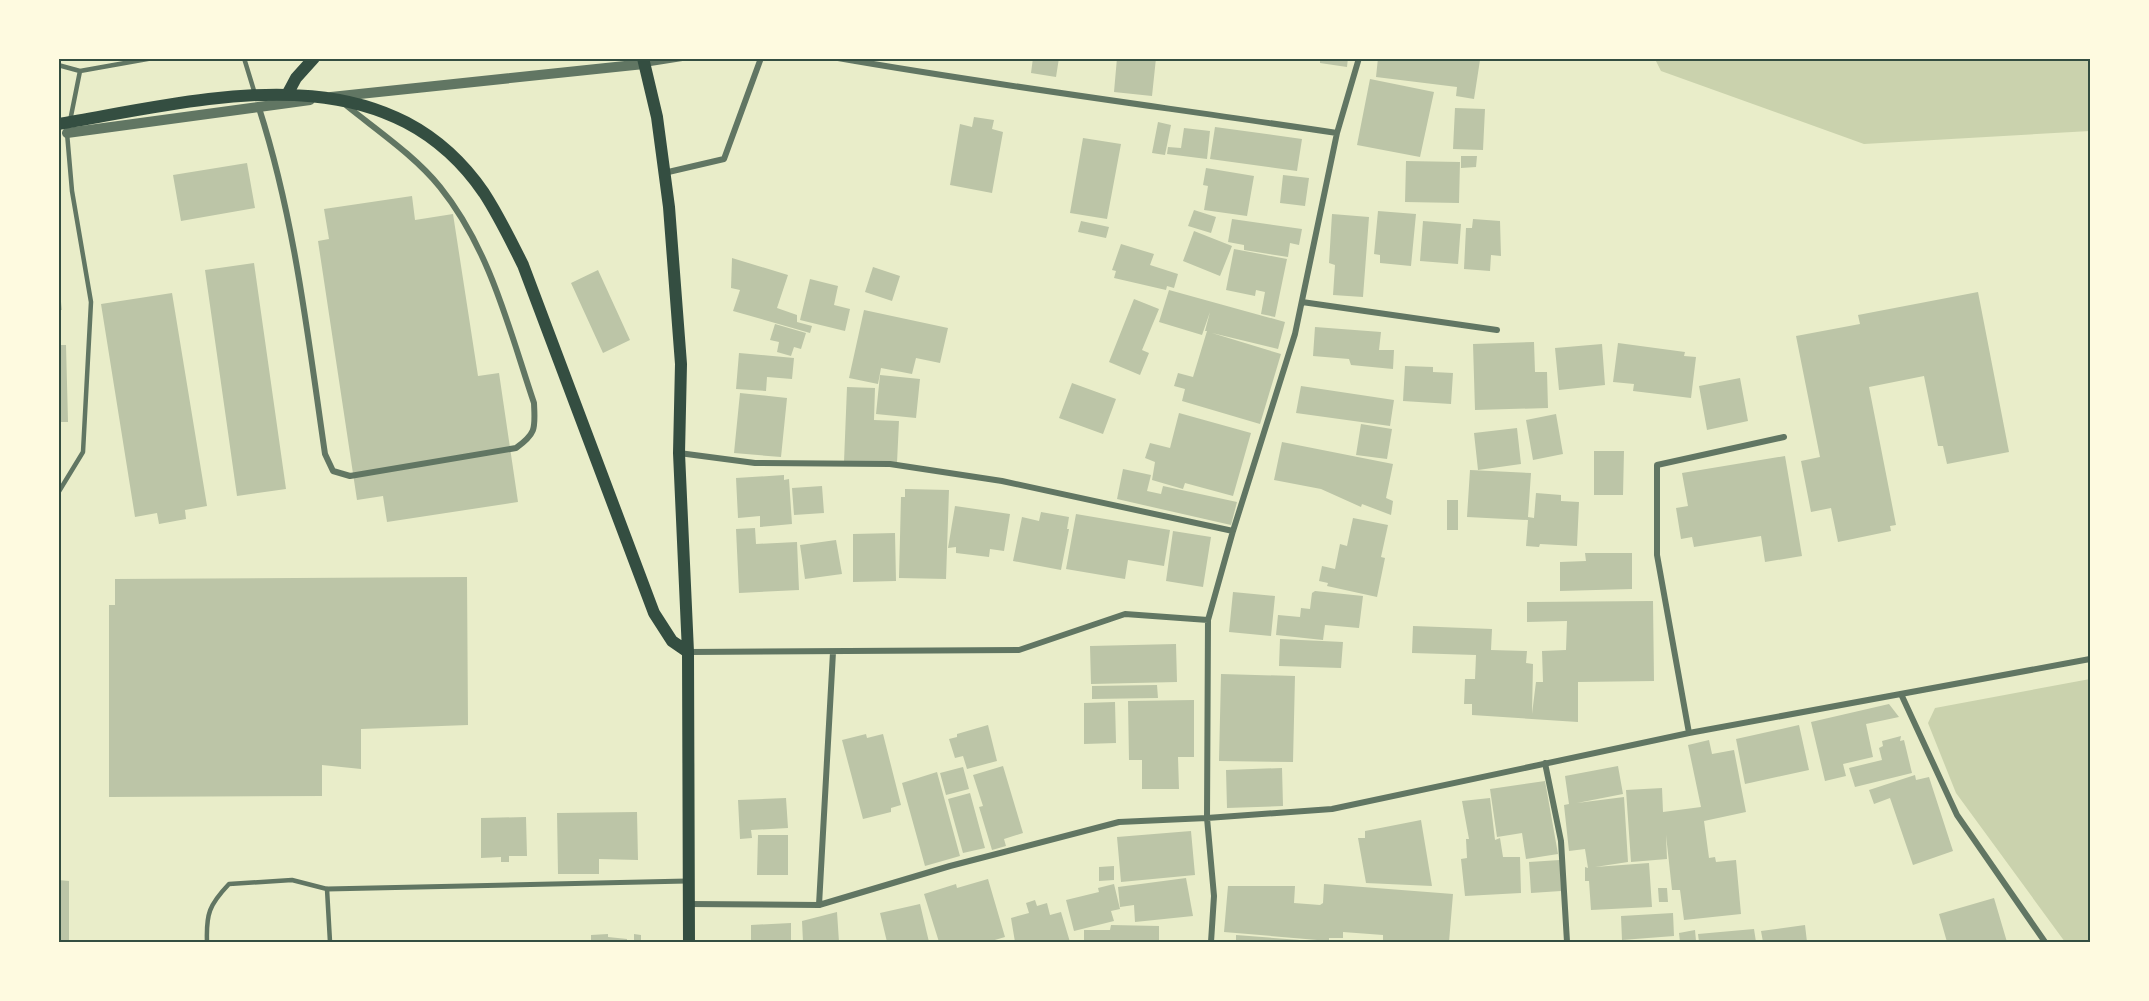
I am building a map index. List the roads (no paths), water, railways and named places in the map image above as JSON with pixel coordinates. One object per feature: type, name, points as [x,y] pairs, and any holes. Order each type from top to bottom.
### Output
[{"type":"main road","points":[[288,93],[296,78],[314,58]]},
{"type":"main road","points":[[644,61],[657,117],[664,173],[681,364],[679,453],[688,652],[689,942]]},
{"type":"main road","points":[[63,129],[210,99],[288,93],[365,106],[399,120],[431,138],[458,162],[483,192],[523,266],[654,613],[672,641],[688,652]]},
{"type":"street","points":[[63,129],[259,108],[336,96],[589,72],[644,61],[682,58]]},
{"type":"street","points":[[664,173],[724,159],[761,58]]},
{"type":"street","points":[[838,58],[1011,88],[1161,106],[1337,133]]},
{"type":"street","points":[[1211,942],[1214,896],[1207,819],[1208,620],[1233,531],[1295,334],[1337,133],[1359,58]]},
{"type":"street","points":[[259,108],[277,168],[296,261],[326,454],[333,471],[350,476],[516,448],[532,437],[535,424],[534,403],[485,261],[464,222],[439,186],[401,150],[336,96]]},
{"type":"street","points":[[1302,302],[1497,330]]},
{"type":"street","points":[[1689,733],[1657,555],[1657,465],[1785,437]]},
{"type":"street","points":[[679,453],[755,463],[890,464],[1002,481],[1233,531]]},
{"type":"street","points":[[688,652],[1019,651],[1125,614],[1208,620]]},
{"type":"street","points":[[819,905],[833,652]]},
{"type":"street","points":[[688,904],[819,905],[950,866],[1119,822],[1207,819],[1332,809],[1689,733],[2091,659]]},
{"type":"street","points":[[1901,694],[1957,815],[2044,942]]},
{"type":"street","points":[[1545,763],[1561,841],[1567,942]]},
{"type":"street","points":[[327,889],[687,881]]},
{"type":"lane","points":[[58,65],[80,71],[153,58]]},
{"type":"lane","points":[[244,58],[259,108]]},
{"type":"lane","points":[[58,494],[83,452],[91,302],[63,129],[80,71]]},
{"type":"lane","points":[[207,942],[206,920],[212,902],[229,884],[292,880],[327,889],[330,942]]}]
